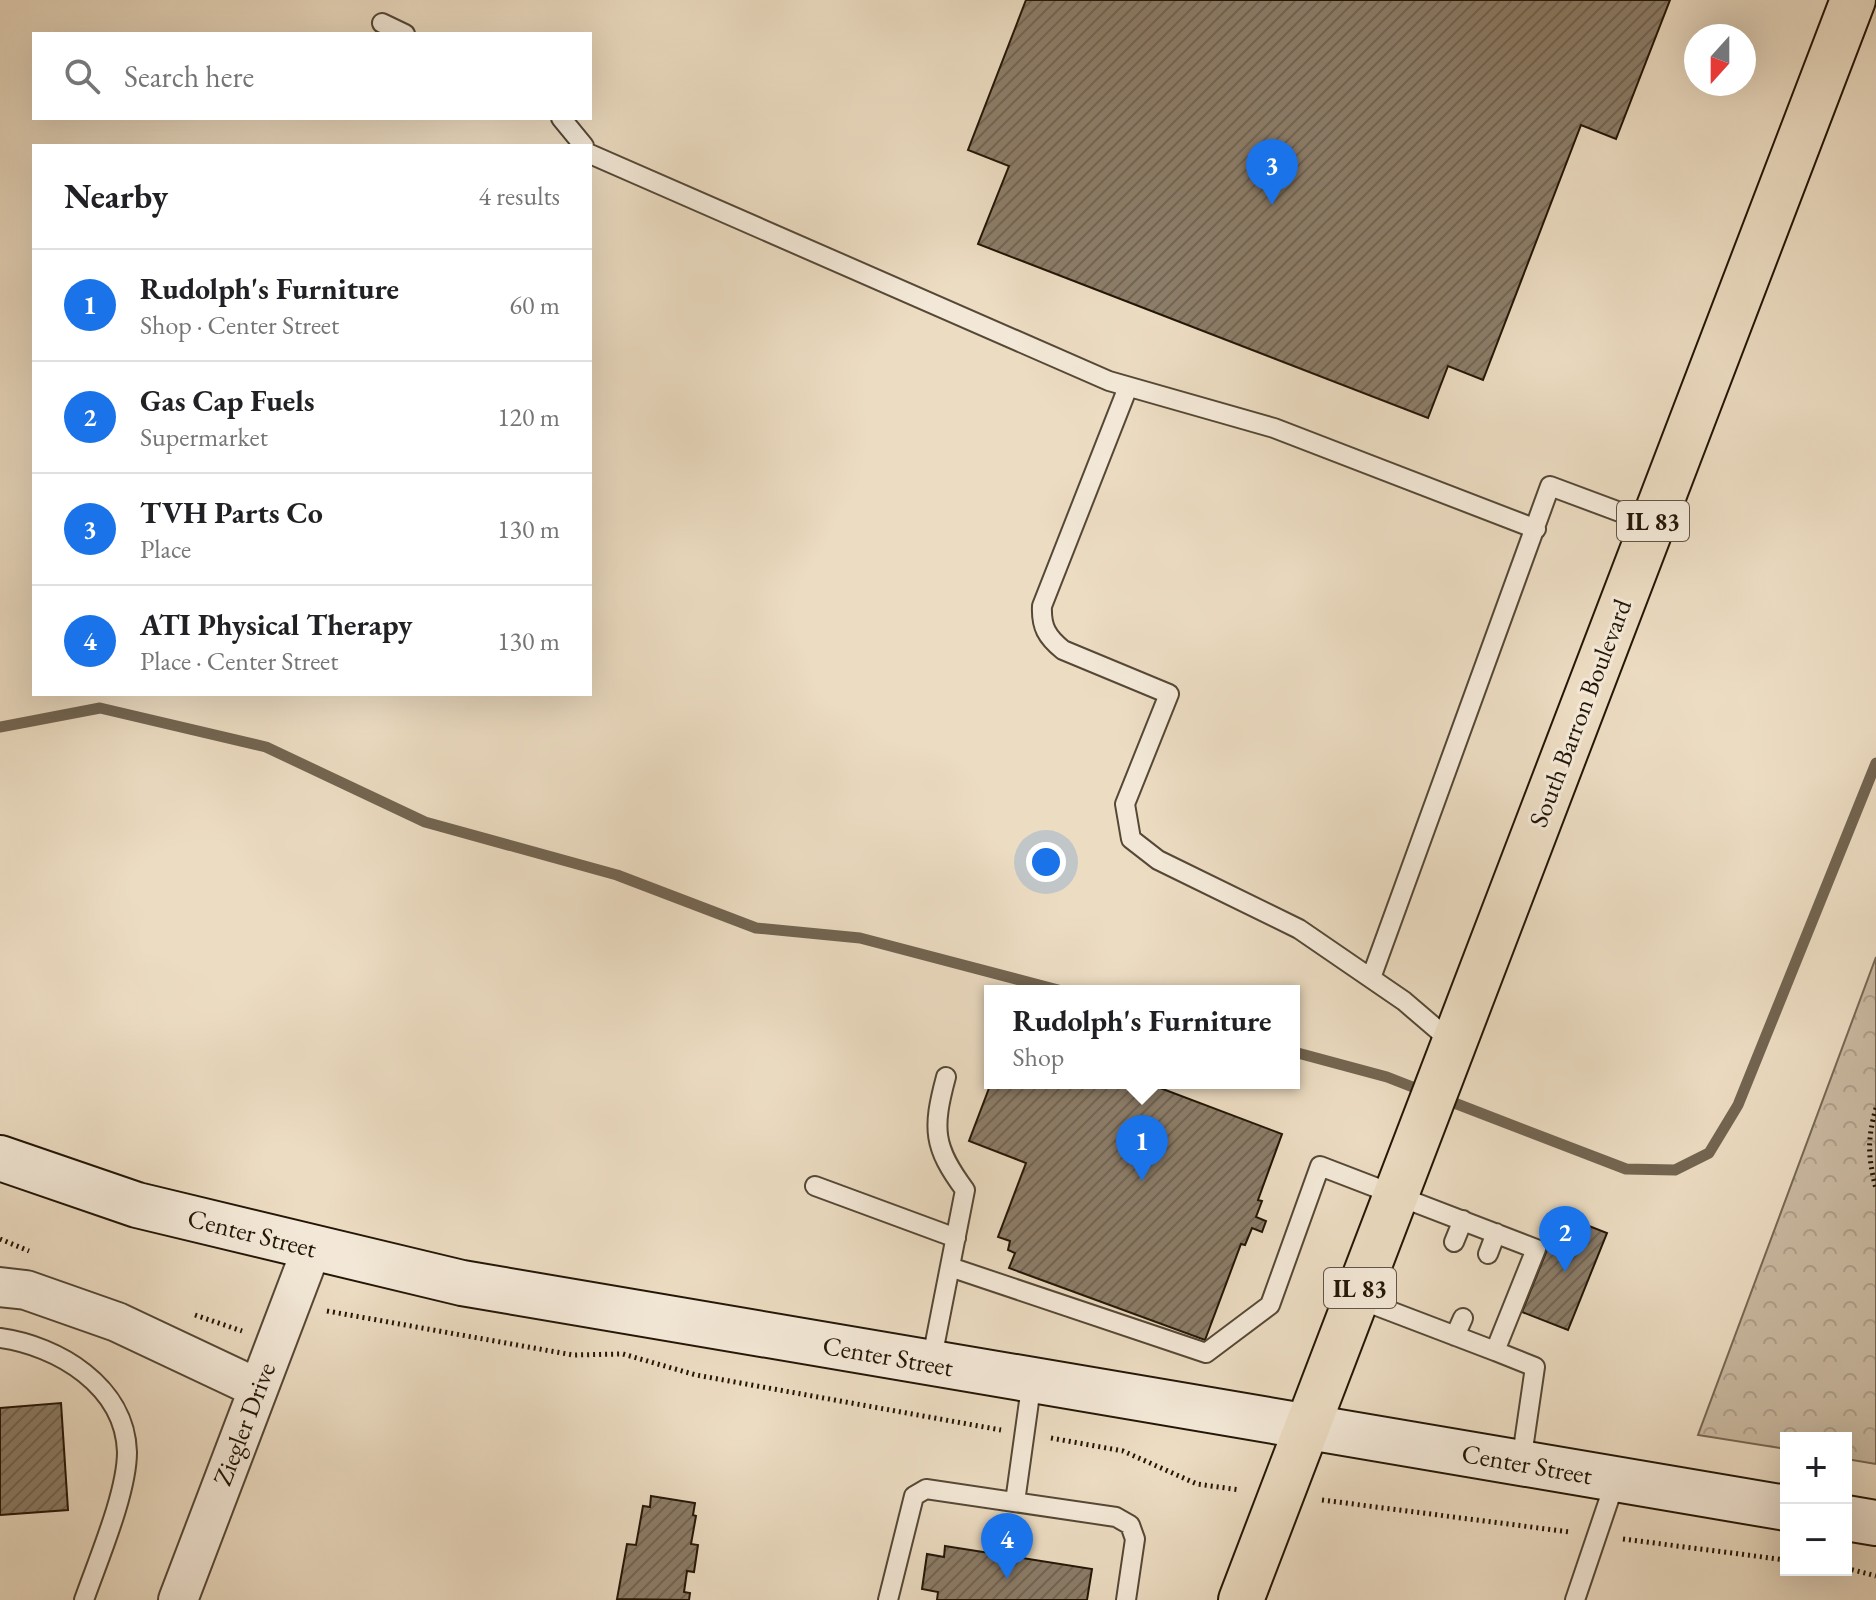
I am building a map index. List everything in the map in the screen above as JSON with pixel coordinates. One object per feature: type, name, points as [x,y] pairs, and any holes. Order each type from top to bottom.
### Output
[{"type":"main road","name":"South Barron Boulevard","points":[[1307,1426],[1853,0]]},
{"type":"main road","name":"IL 83","points":[[1241,1600],[1307,1426]]},
{"type":"street","name":"Center Street","points":[[0,1158],[137,1205],[462,1283],[1780,1507]]},
{"type":"street","name":"Ziegler Drive","points":[[178,1600],[312,1248]]},
{"type":"street","points":[[0,1287],[26,1290],[117,1322],[257,1388]]},
{"type":"street","points":[[1852,1519],[1876,1523]]},
{"type":"lane","points":[[382,23],[401,32]]},
{"type":"lane","points":[[563,120],[582,144]]},
{"type":"lane","points":[[592,155],[1094,375],[1274,428],[1536,529]]},
{"type":"lane","points":[[1128,387],[1042,606],[1041,622],[1049,638],[1063,650],[1169,694],[1125,804],[1131,839],[1158,860],[1299,929],[1404,1001],[1453,1043]]},
{"type":"lane","points":[[1371,978],[1550,486],[1652,524]]},
{"type":"lane","points":[[931,1363],[965,1190],[944,1161],[936,1131],[938,1105],[946,1077]]},
{"type":"lane","points":[[950,1267],[1206,1353],[1270,1305],[1320,1166],[1536,1249],[1495,1351]]},
{"type":"lane","points":[[815,1186],[956,1238]]},
{"type":"lane","points":[[1454,1242],[1463,1220]]},
{"type":"lane","points":[[1488,1254],[1496,1233]]},
{"type":"lane","points":[[1356,1298],[1425,1314],[1455,1336],[1535,1367],[1521,1463]]},
{"type":"lane","points":[[1455,1336],[1463,1318]]},
{"type":"lane","points":[[0,1338],[21,1341],[72,1362],[98,1384],[121,1421],[127,1452],[118,1504],[84,1600]]},
{"type":"lane","points":[[1015,1502],[1032,1380]]},
{"type":"lane","points":[[1575,1600],[1616,1479]]},
{"type":"lane","points":[[888,1600],[914,1496],[926,1489],[1116,1517],[1130,1525],[1135,1539],[1126,1600]]},
{"type":"path","points":[[1876,1108],[1868,1138],[1876,1189]]},
{"type":"path","points":[[0,1239],[42,1256]]},
{"type":"path","points":[[184,1310],[241,1332],[257,1300],[573,1355],[623,1354],[696,1375],[1123,1451],[1197,1484],[1208,1485]]},
{"type":"path","points":[[1852,1570],[1876,1576]]},
{"type":"green space","points":[[1876,957],[1876,1464],[1852,1460],[1852,1432],[1780,1432],[1780,1448],[1698,1435]]},
{"type":"building","points":[[1026,0],[1670,0],[1616,139],[1581,125],[1483,380],[1448,366],[1428,418],[978,244],[1009,166],[968,150]]},
{"type":"building","points":[[989,1089],[1163,1089],[1282,1134],[1258,1200],[1262,1201],[1256,1217],[1266,1221],[1262,1232],[1252,1228],[1245,1245],[1241,1244],[1205,1340],[1009,1268],[1015,1253],[1008,1250],[1010,1241],[998,1237],[1026,1163],[969,1141]]},
{"type":"building","points":[[1561,1215],[1607,1233],[1568,1330],[1522,1312]]},
{"type":"building","points":[[61,1403],[68,1510],[0,1515],[0,1408]]},
{"type":"building","points":[[651,1496],[695,1503],[691,1544],[698,1545],[694,1572],[687,1571],[684,1592],[690,1593],[689,1600],[617,1599],[627,1544],[636,1545],[643,1506],[650,1507]]},
{"type":"building","points":[[945,1546],[1092,1569],[1087,1600],[937,1600],[938,1592],[922,1589],[927,1554],[944,1557]]},
{"type":"waterway","points":[[0,727],[100,708],[266,747],[425,822],[617,875],[756,928],[860,938],[1039,985]]},
{"type":"waterway","points":[[1444,1099],[1626,1169],[1675,1170],[1709,1153],[1738,1105],[1876,763]]},
{"type":"waterway","points":[[1300,1054],[1387,1077],[1428,1093]]},
{"type":"place","name":"TVH Parts Co","points":[[1272,205]]},
{"type":"place","name":"Rudolph's Furniture","points":[[1142,1181]]},
{"type":"place","name":"Gas Cap Fuels","points":[[1565,1272]]},
{"type":"place","name":"ATI Physical Therapy","points":[[1007,1579]]}]
